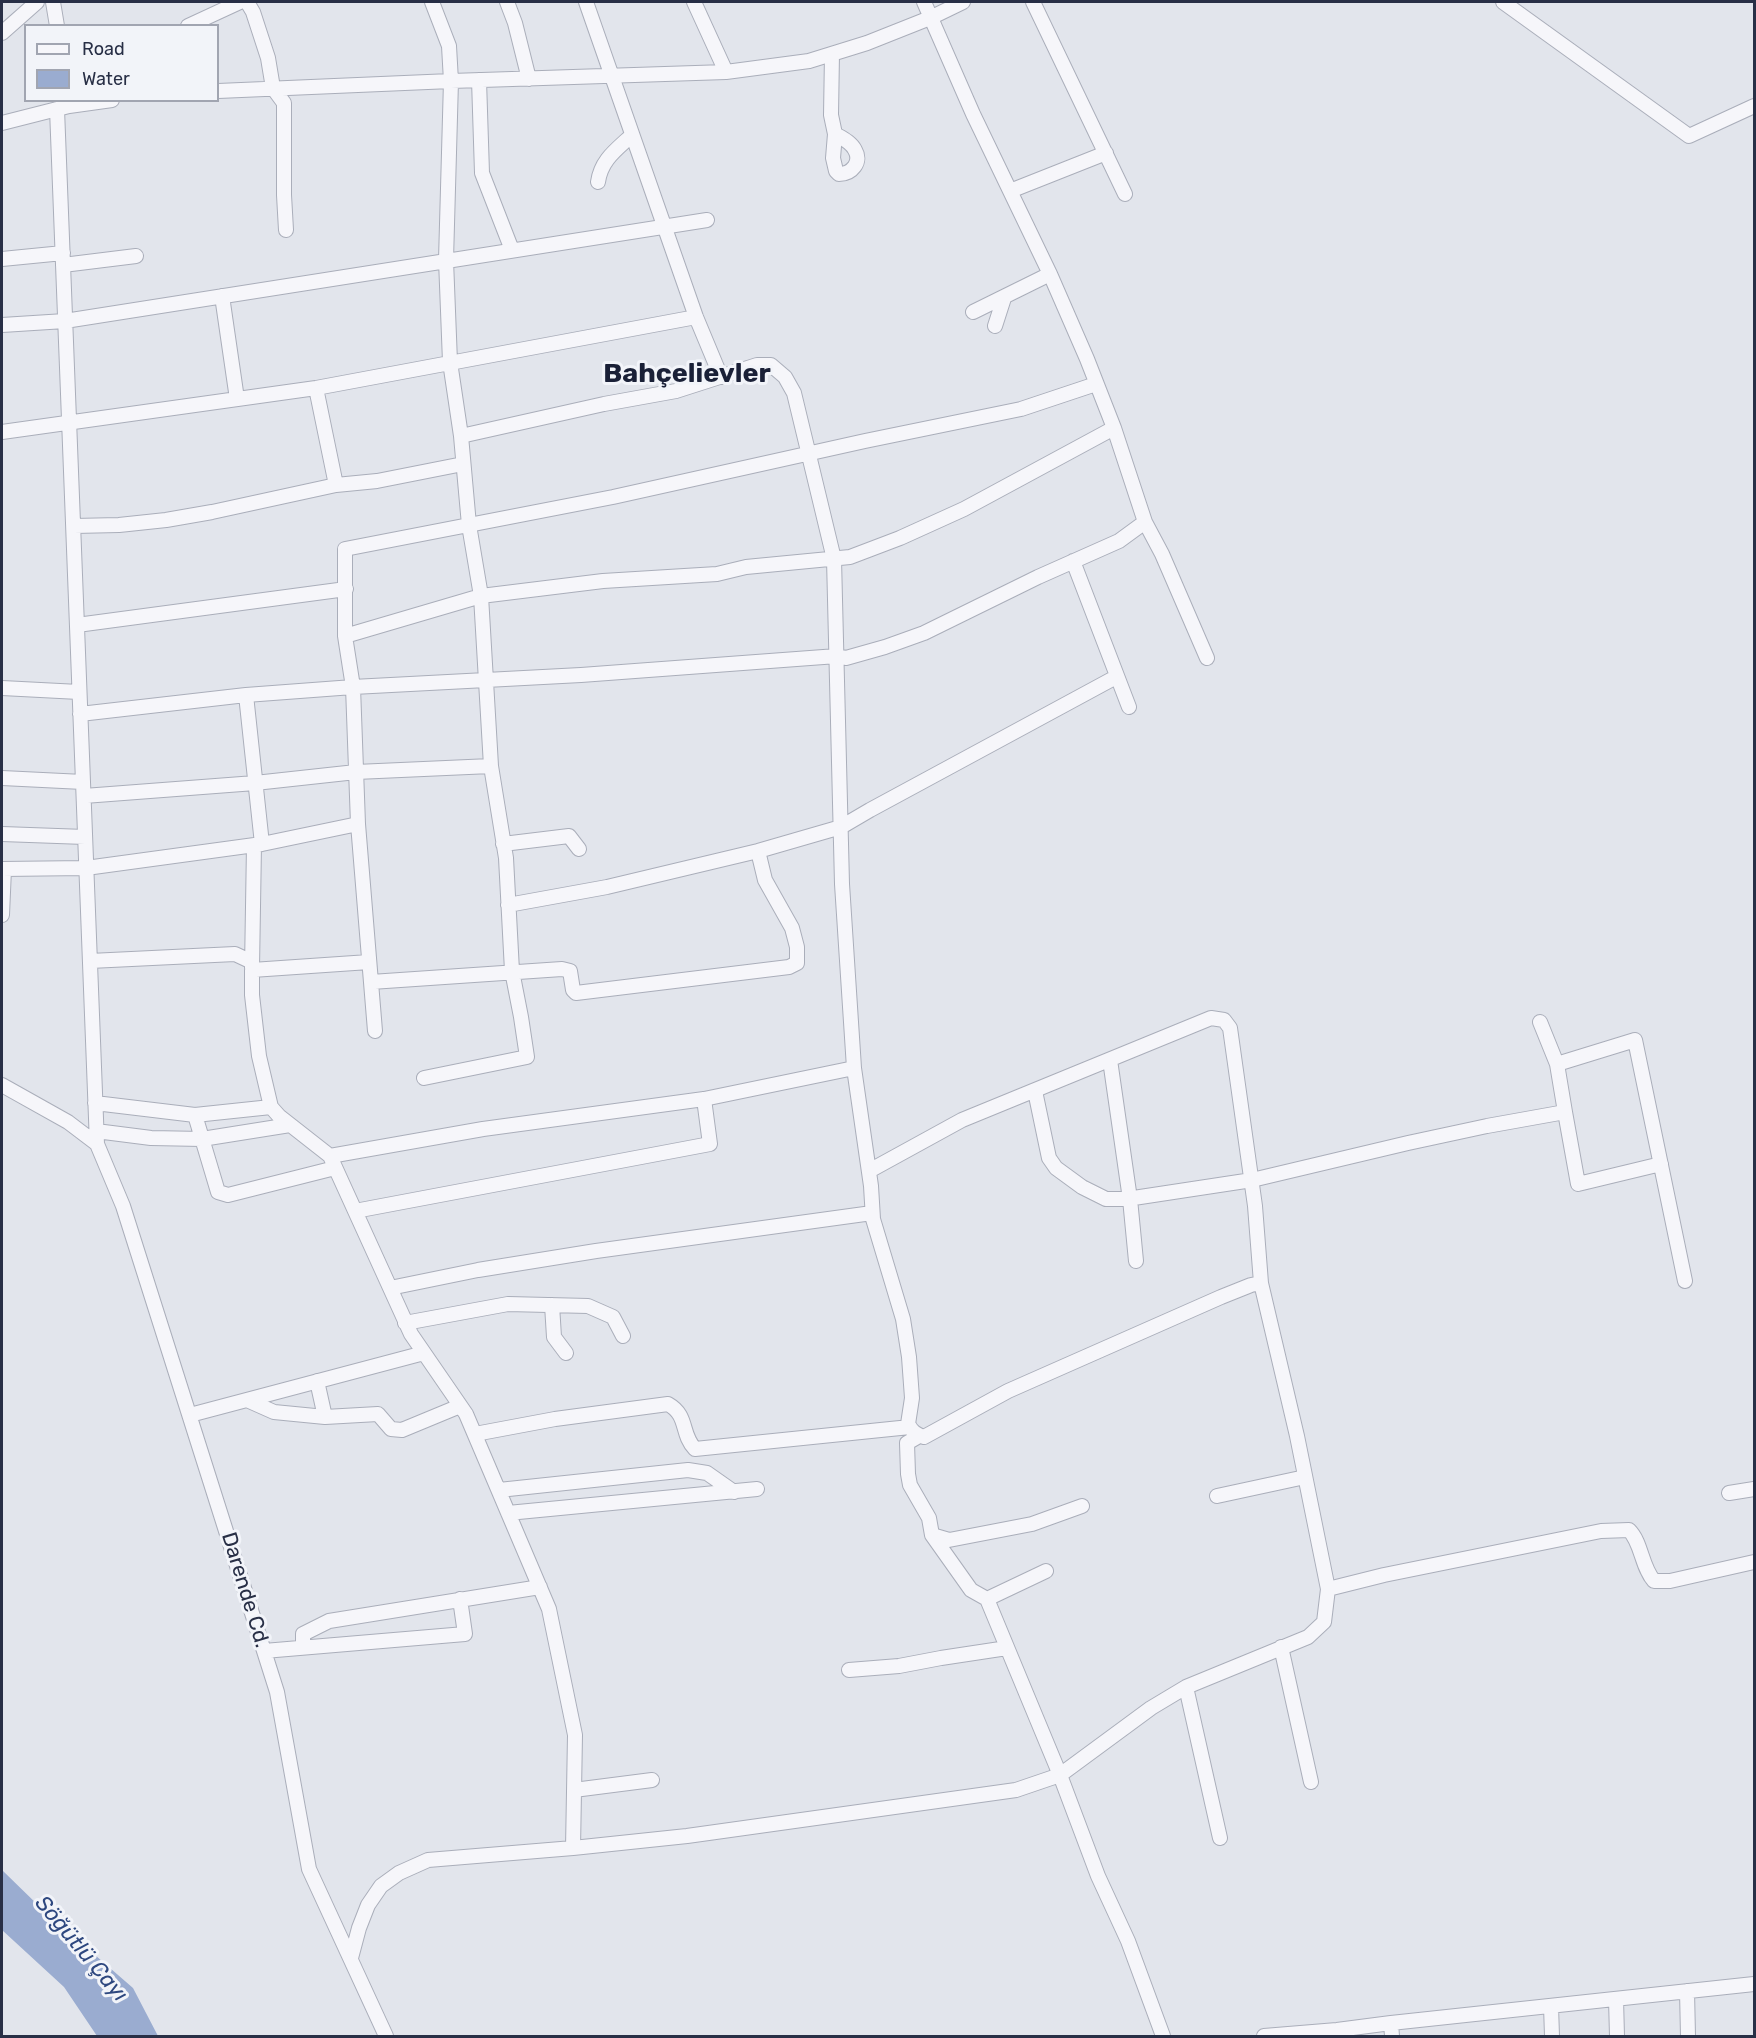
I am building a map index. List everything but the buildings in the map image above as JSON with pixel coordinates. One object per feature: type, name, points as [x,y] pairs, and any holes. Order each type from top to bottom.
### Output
[{"type":"street","points":[[2,33],[37,2]]},
{"type":"street","points":[[53,2],[57,24]]},
{"type":"street","points":[[192,24],[240,2]]},
{"type":"street","points":[[247,2],[253,12],[268,58],[273,88],[284,103],[286,230]]},
{"type":"street","points":[[424,1078],[526,1057],[512,972],[503,844],[491,765],[480,596],[469,525],[461,436],[450,362],[446,260],[451,81],[449,46],[432,2]]},
{"type":"street","points":[[507,2],[515,23],[529,79]]},
{"type":"street","points":[[586,2],[696,317],[721,377]]},
{"type":"street","points":[[694,2],[726,72]]},
{"type":"street","points":[[924,2],[1050,274],[1114,428],[1145,522],[1162,554],[1207,658]]},
{"type":"street","points":[[219,91],[726,72],[809,61],[867,43],[963,2]]},
{"type":"street","points":[[1033,2],[1125,194]]},
{"type":"street","points":[[1503,2],[1689,136],[1755,106]]},
{"type":"street","points":[[832,54],[831,115],[835,134]]},
{"type":"street","points":[[479,80],[482,173],[512,250]]},
{"type":"street","points":[[2,114],[93,102]]},
{"type":"street","points":[[2,123],[65,105]]},
{"type":"street","points":[[65,105],[63,259],[96,1138]]},
{"type":"street","points":[[598,182],[600,169],[632,135]]},
{"type":"street","points":[[1010,190],[1106,153]]},
{"type":"street","points":[[2,325],[65,321],[664,225],[708,220]]},
{"type":"street","points":[[2,259],[136,256]]},
{"type":"street","points":[[973,312],[1050,274]]},
{"type":"street","points":[[222,296],[237,399]]},
{"type":"street","points":[[995,326],[1004,298]]},
{"type":"street","points":[[2,432],[316,388],[696,317]]},
{"type":"street","points":[[461,436],[604,404],[676,391],[743,368],[771,365],[785,377],[794,393],[834,559],[842,884],[854,1068],[869,1171],[872,1213],[905,1329],[912,1379],[911,1413],[908,1424],[914,1431],[924,1437],[1008,1391],[1221,1297],[1261,1283]]},
{"type":"street","points":[[375,1031],[358,824],[353,687],[345,636],[345,549],[613,497],[1021,409],[1096,384]]},
{"type":"street","points":[[316,388],[336,485]]},
{"type":"street","points":[[345,636],[480,596],[603,581],[717,574],[746,567],[850,557],[900,538],[964,509],[1114,428]]},
{"type":"street","points":[[74,526],[119,525],[166,520],[336,485],[377,481],[462,464]]},
{"type":"street","points":[[80,714],[353,687],[837,656],[846,658],[924,633],[1072,561],[1119,541],[1145,522]]},
{"type":"street","points":[[1072,561],[1129,707]]},
{"type":"street","points":[[77,625],[345,589]]},
{"type":"street","points":[[508,905],[607,887],[758,851],[841,827],[1116,677]]},
{"type":"street","points":[[2,688],[79,692]]},
{"type":"street","points":[[246,696],[255,783],[258,845],[252,995],[259,1056],[271,1107],[332,1162],[405,1323],[466,1414],[549,1609],[576,1735],[573,1848]]},
{"type":"street","points":[[2,778],[83,789],[255,783],[356,772],[491,765]]},
{"type":"street","points":[[2,915],[3,869],[86,868],[258,845],[358,824]]},
{"type":"street","points":[[2,834],[85,837]]},
{"type":"street","points":[[503,844],[569,836],[579,849]]},
{"type":"street","points":[[371,982],[562,969],[570,971],[573,990],[576,993],[789,967],[797,963],[794,938],[783,911],[765,880],[758,851]]},
{"type":"street","points":[[90,961],[235,954],[252,966],[369,962]]},
{"type":"street","points":[[351,1958],[358,1928],[368,1905],[381,1886],[399,1873],[428,1860],[687,1836],[1016,1790],[1060,1775],[1151,1708],[1186,1687],[1308,1637],[1324,1622],[1328,1589],[1261,1283],[1252,1180],[1230,1028],[1224,1020],[1211,1018],[962,1120],[869,1171]]},
{"type":"street","points":[[1540,1022],[1557,1064],[1578,1184],[1661,1164]]},
{"type":"street","points":[[1557,1064],[1635,1040],[1685,1281]]},
{"type":"street","points":[[1110,1060],[1130,1199],[1136,1261]]},
{"type":"street","points":[[195,1114],[218,1192],[228,1195],[332,1162],[483,1129],[704,1098],[854,1068]]},
{"type":"street","points":[[2,1084],[96,1138],[202,1138],[290,1125]]},
{"type":"street","points":[[1035,1091],[1049,1158],[1056,1168],[1106,1199],[1130,1199],[1252,1180],[1408,1143],[1565,1112]]},
{"type":"street","points":[[355,1212],[710,1144],[704,1098]]},
{"type":"street","points":[[95,1102],[195,1114],[271,1107]]},
{"type":"street","name":"Darende Cd.","points":[[96,1138],[123,1206],[277,1692],[309,1869],[386,2037]]},
{"type":"street","points":[[390,1288],[478,1270],[596,1251],[872,1213]]},
{"type":"street","points":[[405,1323],[508,1304],[588,1306],[612,1317],[623,1336]]},
{"type":"street","points":[[552,1305],[554,1337],[566,1353]]},
{"type":"street","points":[[190,1415],[424,1353]]},
{"type":"street","points":[[317,1381],[325,1417]]},
{"type":"street","points":[[247,1400],[274,1412],[325,1417],[378,1414],[391,1429],[402,1430],[460,1406]]},
{"type":"street","points":[[475,1434],[555,1419],[668,1404],[679,1410],[686,1436],[695,1449],[914,1431]]},
{"type":"street","points":[[914,1431],[907,1443],[910,1485],[929,1518],[932,1535],[971,1590],[987,1599],[1060,1775],[1098,1876],[1128,1941],[1163,2037]]},
{"type":"street","points":[[499,1490],[688,1470],[707,1473],[734,1492]]},
{"type":"street","points":[[1217,1496],[1305,1477]]},
{"type":"street","points":[[508,1513],[757,1489]]},
{"type":"street","points":[[1729,1493],[1755,1489]]},
{"type":"street","points":[[932,1535],[949,1540],[1032,1524],[1082,1506]]},
{"type":"street","points":[[1328,1589],[1384,1575],[1611,1531],[1629,1530],[1634,1535],[1646,1572],[1654,1581],[1670,1581],[1755,1562]]},
{"type":"street","points":[[987,1599],[1046,1571]]},
{"type":"street","points":[[303,1647],[303,1634],[329,1621],[540,1587]]},
{"type":"street","points":[[264,1651],[465,1634],[460,1599]]},
{"type":"street","points":[[1281,1647],[1311,1782]]},
{"type":"street","points":[[849,1670],[899,1666],[1007,1648]]},
{"type":"street","points":[[1186,1687],[1220,1838]]},
{"type":"street","points":[[574,1790],[652,1780]]},
{"type":"street","points":[[1264,2037],[1336,2030],[1392,2030],[1551,2006],[1755,1984]]},
{"type":"street","points":[[1687,1991],[1688,2037]]},
{"type":"street","points":[[1616,1999],[1617,2037]]},
{"type":"street","points":[[1551,2006],[1552,2037]]},
{"type":"water","name":"Söğütlü Çayı","points":[[2,1870],[42,1909],[133,1988],[158,2036],[97,2036],[64,1987],[2,1930]]},
{"type":"district","name":"Bahçelievler","points":[[687,374]]}]
